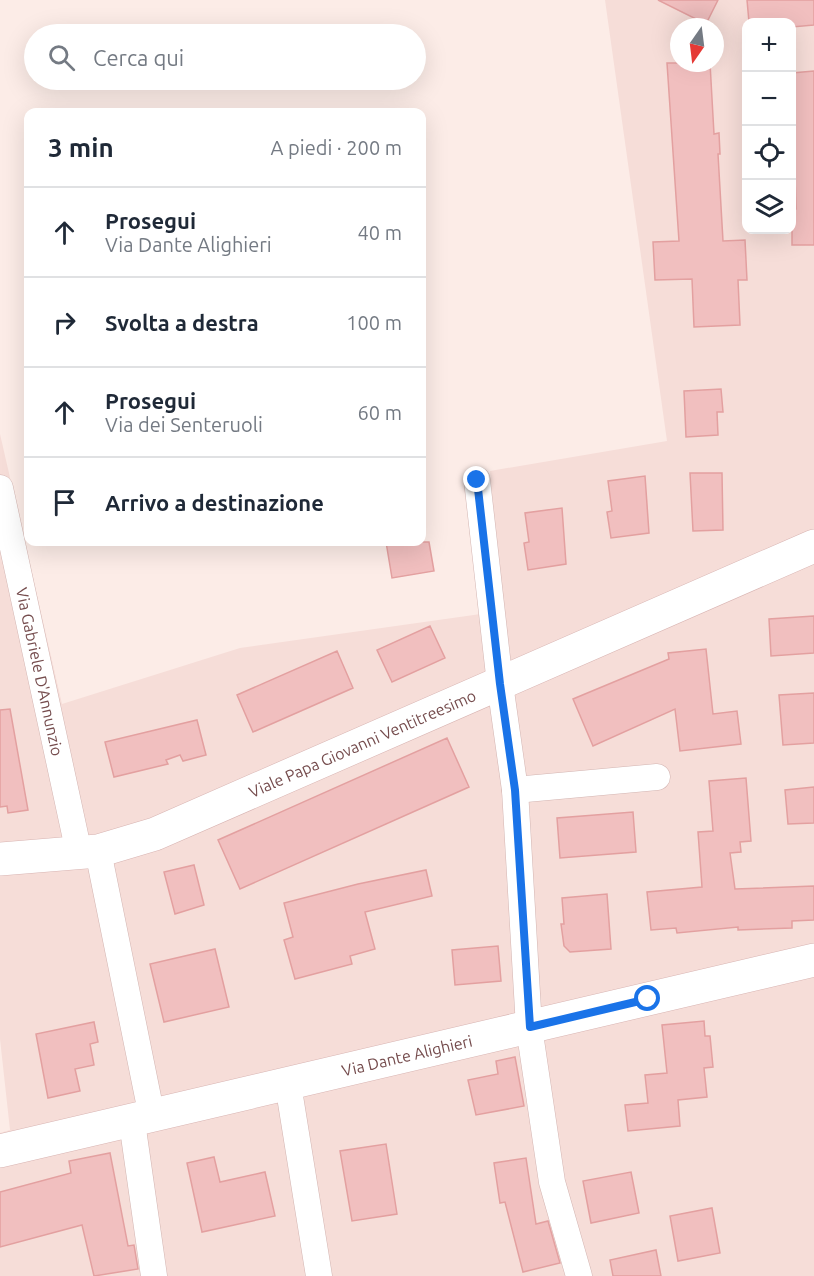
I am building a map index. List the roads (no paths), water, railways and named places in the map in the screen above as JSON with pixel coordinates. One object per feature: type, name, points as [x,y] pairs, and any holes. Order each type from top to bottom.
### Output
[{"type":"street","points":[[477,480],[500,684],[515,790],[530,1027],[552,1182],[579,1276]]},
{"type":"street","name":"Via Gabriele D'Annunzio","points":[[0,488],[89,852],[142,1119],[154,1276]]},
{"type":"street","name":"Viale Papa Giovanni Ventitreesimo","points":[[0,859],[89,852],[155,834],[814,546]]},
{"type":"street","points":[[515,790],[657,777]]},
{"type":"street","name":"Via Dante Alighieri","points":[[0,1151],[814,960]]},
{"type":"street","points":[[288,1084],[319,1276]]}]
